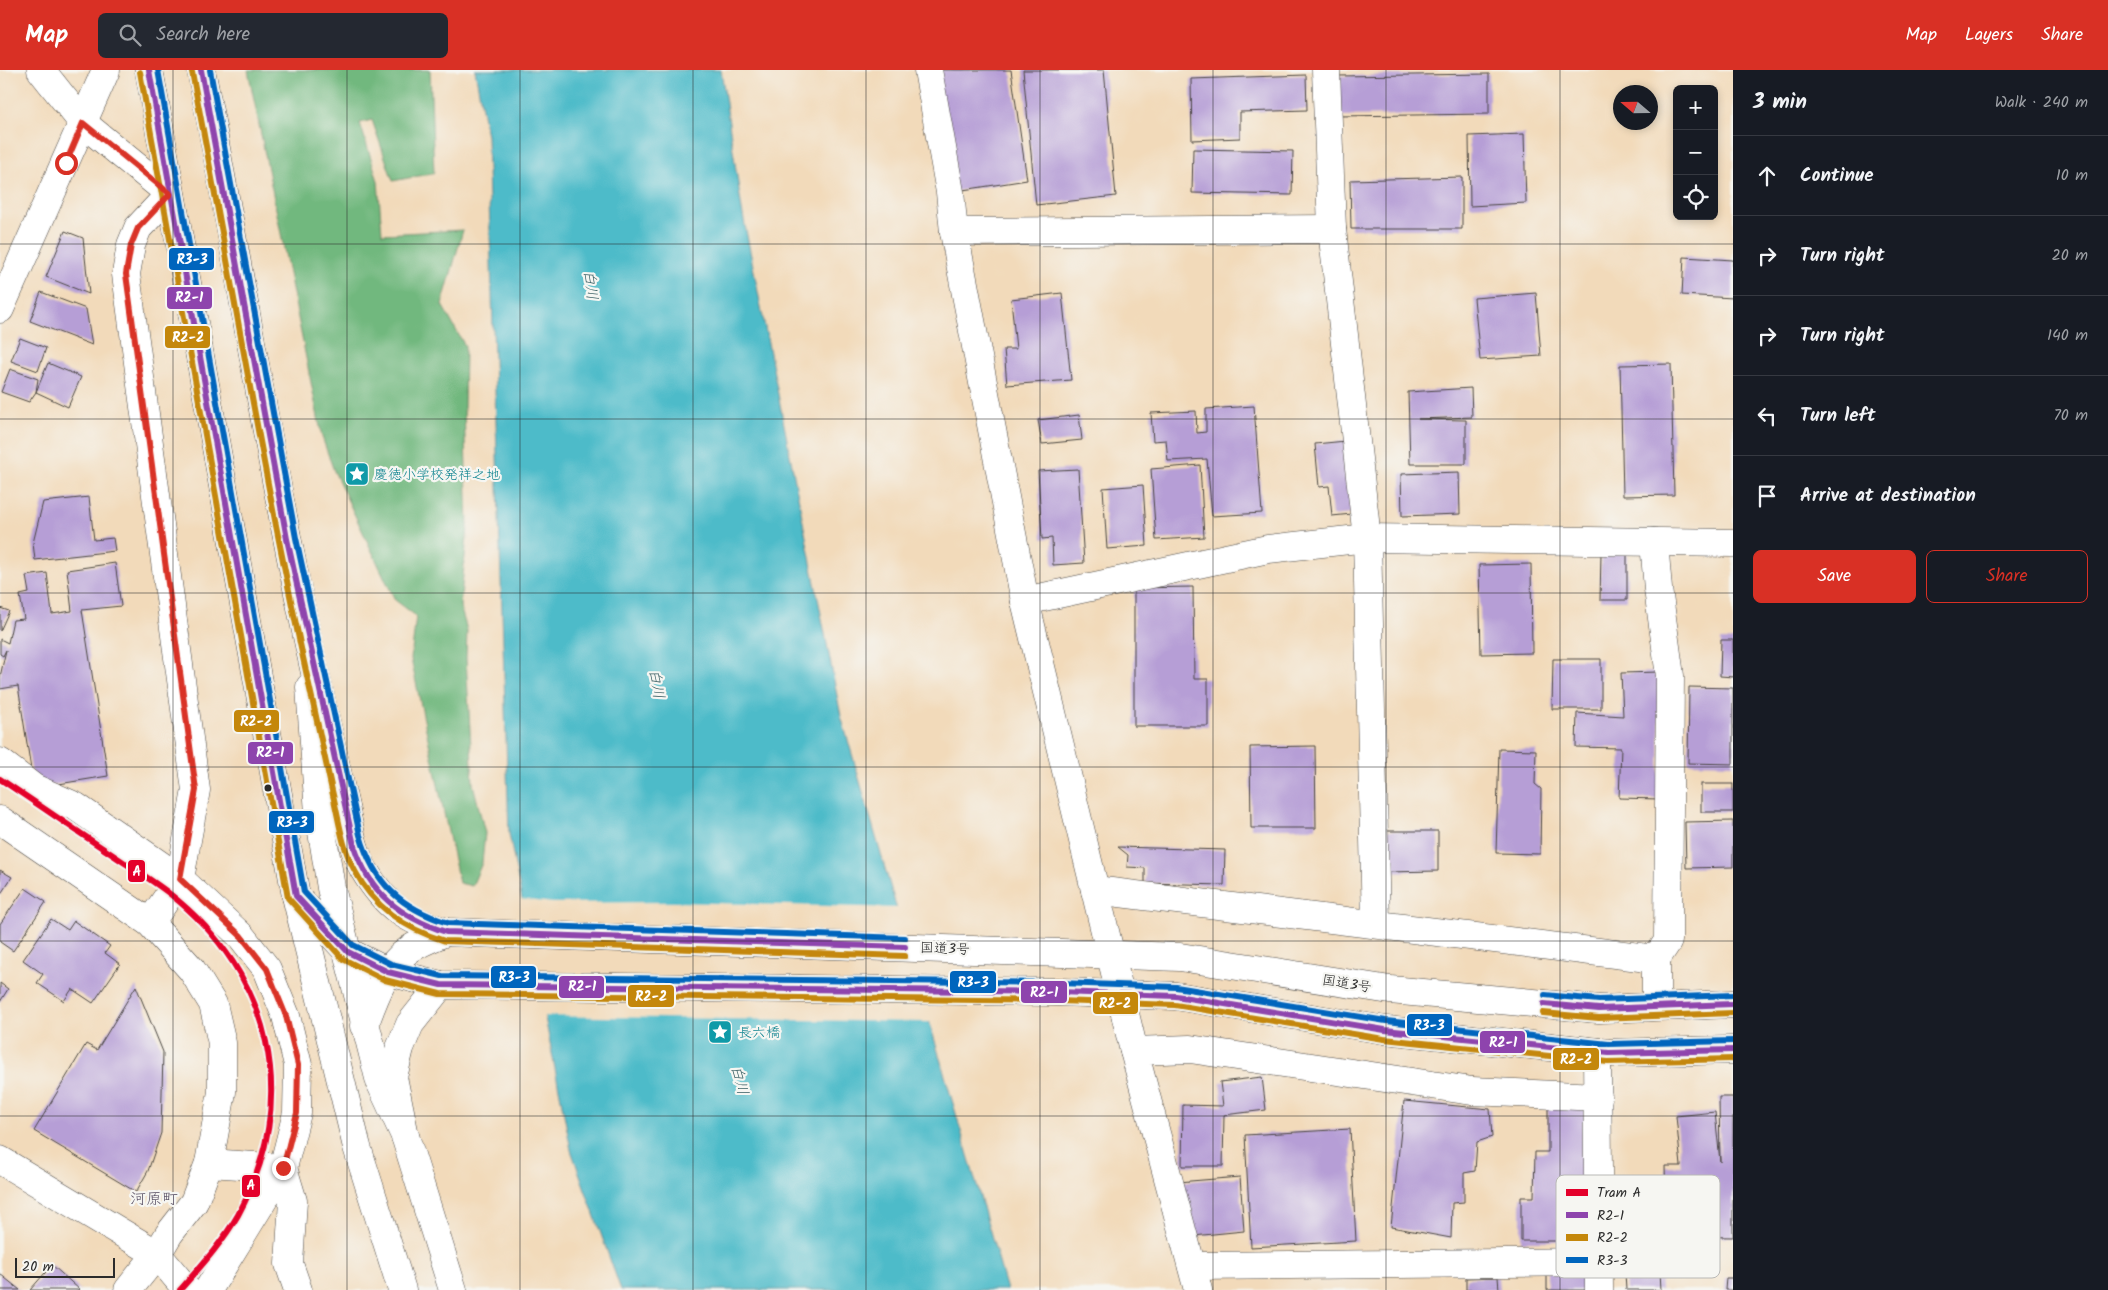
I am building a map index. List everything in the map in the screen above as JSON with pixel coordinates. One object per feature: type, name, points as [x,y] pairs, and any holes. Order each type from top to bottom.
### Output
[{"type":"main road","points":[[42,70],[83,123],[170,194]]},
{"type":"main road","points":[[0,309],[106,70]]},
{"type":"main road","points":[[149,70],[296,896],[357,1147],[402,1290]]},
{"type":"main road","name":"国道3号","points":[[202,70],[254,364],[306,633],[351,833],[363,868],[377,889],[396,911],[434,933],[1180,957],[1390,990],[1599,1009],[1733,1004]]},
{"type":"main road","points":[[928,70],[950,192],[954,232],[1025,601],[1134,1051],[1195,1278],[1556,1264]]},
{"type":"main road","points":[[1326,70],[1332,229],[1367,538],[1376,924]]},
{"type":"main road","points":[[150,923],[180,879],[196,790],[126,274],[131,245],[138,228],[170,194]]},
{"type":"main road","points":[[954,232],[1332,229]]},
{"type":"main road","points":[[1025,601],[1268,549],[1367,538],[1733,543]]},
{"type":"main road","points":[[1654,542],[1658,589],[1670,676],[1668,941],[1656,959],[1656,1006]]},
{"type":"main road","points":[[306,633],[319,812],[331,888],[380,1082],[405,1136]]},
{"type":"main road","points":[[0,762],[34,788],[75,806],[180,879],[241,936],[267,969],[286,1016],[298,1065],[297,1113],[283,1168],[208,1290]]},
{"type":"main road","points":[[0,820],[150,923],[192,970],[213,1004],[222,1043],[222,1092],[209,1163],[194,1202],[169,1234],[157,1254],[128,1290]]},
{"type":"main road","points":[[1095,890],[1656,959]]},
{"type":"main road","points":[[296,896],[348,952],[388,972],[441,985],[1058,992],[1176,996],[1385,1030],[1598,1052],[1733,1050]]},
{"type":"main road","points":[[357,1147],[355,1070],[358,1042],[374,999],[388,972],[409,950],[434,933]]},
{"type":"main road","points":[[441,985],[410,1024],[400,1048],[393,1077],[405,1136],[453,1290]]},
{"type":"main road","points":[[1134,1051],[1190,1049],[1472,1091],[1598,1097]]},
{"type":"main road","points":[[1598,1052],[1599,1175]]},
{"type":"main road","points":[[0,1160],[157,1254],[187,1290]]},
{"type":"main road","points":[[209,1163],[283,1168]]},
{"type":"main road","points":[[283,1168],[292,1201],[289,1264],[298,1290]]},
{"type":"green space","points":[[248,70],[430,70],[434,173],[393,181],[372,120],[360,123],[378,181],[382,234],[463,230],[442,305],[465,346],[464,408],[468,526],[460,606],[467,630],[466,658],[473,784],[485,833],[482,863],[472,886],[459,883],[411,659],[416,616],[395,600],[334,471],[322,437]]},
{"type":"water","name":"白川","points":[[475,70],[721,70],[742,210],[841,716],[1007,1290],[621,1290],[571,1150],[509,834],[487,136]]},
{"type":"pier","name":"長六橋","points":[[519,899],[553,903],[674,902],[899,908],[931,1022],[542,1016]]},
{"type":"building","points":[[932,70],[1011,70],[1027,180],[950,192]]},
{"type":"building","points":[[1023,70],[1104,70],[1116,196],[1036,205]]},
{"type":"building","points":[[1489,74],[1489,114],[1338,116],[1338,76]]},
{"type":"building","points":[[1306,75],[1307,110],[1240,112],[1240,138],[1192,140],[1191,79]]},
{"type":"building","points":[[1524,134],[1526,203],[1470,206],[1469,136]]},
{"type":"building","points":[[1193,149],[1293,151],[1292,195],[1192,193]]},
{"type":"building","points":[[1462,177],[1462,229],[1351,229],[1350,180]]},
{"type":"building","points":[[65,231],[83,238],[89,294],[46,277]]},
{"type":"building","points":[[1684,257],[1733,260],[1733,298],[1682,295]]},
{"type":"building","points":[[41,292],[86,309],[92,345],[30,321]]},
{"type":"building","points":[[1062,293],[1071,380],[1007,385],[1004,349],[1016,349],[1011,299]]},
{"type":"building","points":[[1536,293],[1541,356],[1480,360],[1474,298]]},
{"type":"building","points":[[20,338],[46,348],[38,371],[11,361]]},
{"type":"building","points":[[48,363],[81,377],[68,407],[36,392]]},
{"type":"building","points":[[1671,364],[1674,495],[1623,496],[1620,365]]},
{"type":"building","points":[[10,369],[38,379],[36,392],[29,402],[1,392]]},
{"type":"building","points":[[1471,388],[1472,417],[1418,419],[1466,420],[1466,464],[1410,464],[1408,392]]},
{"type":"building","points":[[1254,406],[1262,513],[1212,516],[1207,459],[1168,461],[1166,440],[1153,441],[1151,413],[1196,411],[1197,433],[1206,432],[1206,409]]},
{"type":"building","points":[[1079,415],[1082,440],[1042,444],[1038,420]]},
{"type":"building","points":[[1346,441],[1352,514],[1332,516],[1329,486],[1319,487],[1315,444]]},
{"type":"building","points":[[1200,465],[1204,537],[1156,540],[1151,469]]},
{"type":"building","points":[[1078,469],[1084,563],[1053,565],[1052,538],[1042,539],[1038,471]]},
{"type":"building","points":[[1459,472],[1460,514],[1402,516],[1401,474]]},
{"type":"building","points":[[1143,485],[1147,546],[1107,549],[1103,488]]},
{"type":"building","points":[[89,497],[94,540],[113,538],[115,551],[35,560],[33,543],[43,502]]},
{"type":"building","points":[[1601,553],[1627,553],[1627,600],[1600,600]]},
{"type":"building","points":[[115,563],[121,606],[82,610],[108,776],[34,788],[18,686],[0,689],[0,677],[6,650],[3,656],[0,654],[0,639],[8,643],[13,620],[24,619],[20,595],[29,593],[26,576],[47,573],[52,614],[72,611],[67,570]]},
{"type":"building","points":[[1531,564],[1532,653],[1481,654],[1479,565]]},
{"type":"building","points":[[1193,587],[1194,679],[1208,679],[1208,726],[1134,726],[1134,588]]},
{"type":"building","points":[[0,608],[9,611],[0,631]]},
{"type":"building","points":[[1721,640],[1733,640],[1733,677],[1720,676]]},
{"type":"building","points":[[1553,659],[1601,659],[1601,709],[1552,709]]},
{"type":"building","points":[[1660,672],[1659,799],[1619,798],[1621,748],[1576,747],[1577,713],[1623,716],[1621,673]]},
{"type":"building","points":[[1689,687],[1733,688],[1733,764],[1688,763]]},
{"type":"building","points":[[1315,746],[1316,828],[1251,828],[1250,747]]},
{"type":"building","points":[[1499,749],[1536,750],[1535,784],[1541,789],[1540,854],[1496,853]]},
{"type":"building","points":[[1701,784],[1733,784],[1733,812],[1701,812]]},
{"type":"building","points":[[1733,821],[1733,867],[1686,868],[1685,822]]},
{"type":"building","points":[[1385,831],[1438,831],[1438,871],[1385,872]]},
{"type":"building","points":[[1118,847],[1225,850],[1224,885],[1145,883],[1145,868],[1127,867],[1128,855]]},
{"type":"building","points":[[0,870],[12,877],[0,895]]},
{"type":"building","points":[[25,888],[46,902],[13,951],[0,942],[0,924]]},
{"type":"building","points":[[51,919],[68,930],[74,921],[110,946],[105,953],[120,964],[93,1003],[72,989],[64,1001],[37,983],[43,974],[23,960]]},
{"type":"building","points":[[0,983],[8,989],[0,1002]]},
{"type":"building","points":[[136,986],[163,1052],[161,1133],[148,1171],[136,1192],[34,1131],[86,1044],[97,1050]]},
{"type":"building","points":[[1262,1077],[1266,1110],[1224,1115],[1223,1166],[1182,1166],[1183,1105],[1223,1106],[1220,1082]]},
{"type":"building","points":[[1719,1097],[1733,1097],[1733,1237],[1720,1237],[1720,1175],[1665,1175],[1665,1166],[1681,1166],[1676,1116],[1715,1112],[1720,1162]]},
{"type":"building","points":[[1404,1101],[1490,1109],[1492,1137],[1477,1142],[1475,1171],[1464,1173],[1464,1202],[1452,1203],[1451,1238],[1391,1227]]},
{"type":"building","points":[[1548,1105],[1589,1105],[1589,1175],[1556,1175],[1556,1241],[1521,1241],[1521,1197],[1534,1197],[1535,1152],[1548,1152]]},
{"type":"building","points":[[1350,1129],[1356,1241],[1251,1247],[1245,1135]]},
{"type":"building","points":[[1240,1177],[1244,1231],[1183,1237],[1178,1182]]},
{"type":"building","points":[[52,1265],[80,1290],[30,1290]]},
{"type":"building","points":[[1547,1272],[1556,1272],[1556,1278],[1591,1278],[1591,1290],[1547,1290]]},
{"type":"building","points":[[0,1274],[20,1290],[0,1290]]},
{"type":"building","points":[[1498,1277],[1499,1290],[1466,1290],[1466,1278]]},
{"type":"building","points":[[1625,1278],[1660,1278],[1661,1290],[1626,1290]]},
{"type":"building","points":[[1726,1278],[1733,1278],[1733,1290],[1725,1290]]},
{"type":"tram line","name":"A","points":[[0,779],[170,894],[205,926],[233,962],[253,1000],[266,1041],[271,1084],[268,1128],[257,1171],[238,1215],[211,1254],[180,1290]]},
{"type":"transit line","name":"R2-1","points":[[149,70],[296,896],[348,952],[388,972],[441,985],[1058,992],[1176,996],[1385,1030],[1609,1053],[1733,1050]]},
{"type":"transit line","name":"R3-3","points":[[158,70],[304,892],[353,945],[391,964],[442,976],[1058,983],[1176,987],[1386,1021],[1609,1044],[1733,1041]]},
{"type":"transit line","name":"R2-1","points":[[201,70],[287,539],[354,846],[369,878],[378,890],[401,911],[414,919],[446,932],[905,947]]},
{"type":"transit line","name":"R3-3","points":[[210,70],[296,538],[360,835],[373,867],[382,880],[392,892],[416,910],[448,923],[905,938]]},
{"type":"transit line","name":"R2-2","points":[[140,72],[288,898],[343,959],[385,980],[440,994],[1058,1001],[1175,1005],[1384,1039],[1608,1062],[1733,1059]]},
{"type":"transit line","name":"R2-2","points":[[192,72],[276,525],[339,824],[351,862],[371,896],[404,923],[445,941],[905,956]]},
{"type":"transit line","name":"R3-3","points":[[1545,995],[1599,1000],[1733,995]]},
{"type":"transit line","name":"R2-1","points":[[1544,1004],[1599,1009],[1733,1004]]},
{"type":"transit line","name":"R2-2","points":[[1543,1013],[1599,1018],[1733,1013]]},
{"type":"place","name":"慶徳小学校発祥之地","points":[[357,474]]},
{"type":"place","name":"長六橋","points":[[720,1032]]},
{"type":"district","name":"河原町","points":[[154,1198]]},
{"type":"route","points":[[66,163],[83,123],[170,194],[138,228],[131,245],[126,274],[196,790],[180,879],[241,936],[267,969],[286,1016],[298,1065],[297,1113],[283,1168]]}]
